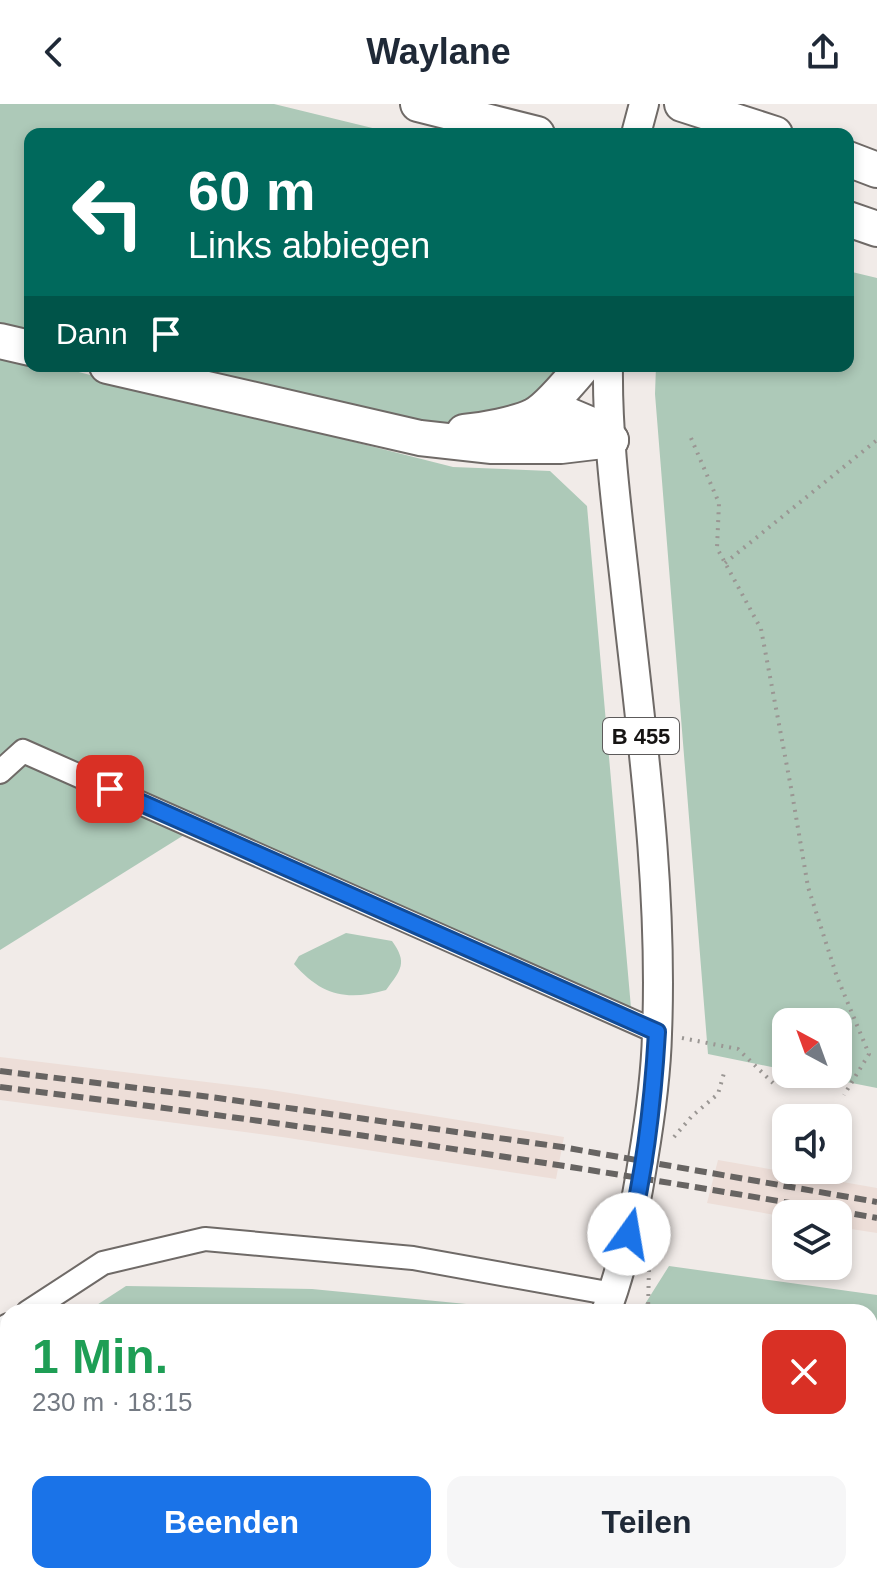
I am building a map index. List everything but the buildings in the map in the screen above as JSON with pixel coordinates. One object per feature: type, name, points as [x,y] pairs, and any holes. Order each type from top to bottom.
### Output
[{"type":"highway","points":[[418,104],[513,128]]},
{"type":"highway","points":[[682,104],[757,128]]},
{"type":"highway","points":[[854,161],[877,170]]},
{"type":"highway","points":[[854,221],[877,229]]},
{"type":"highway","points":[[0,341],[24,347]]},
{"type":"highway","points":[[133,372],[420,438],[492,446],[561,446],[611,440]]},
{"type":"highway","points":[[534,416],[578,372]]},
{"type":"highway","points":[[420,438],[489,429],[534,416],[568,415],[594,426],[611,440]]},
{"type":"main road","points":[[638,128],[644,104]]},
{"type":"main road","name":"B 455","points":[[608,372],[611,440],[652,838],[658,939],[657,1032],[650,1112],[636,1204],[610,1303]]},
{"type":"lane","points":[[0,772],[23,751],[657,1032]]},
{"type":"lane","points":[[40,1304],[103,1263],[205,1239],[413,1258],[610,1303]]},
{"type":"path","points":[[691,438],[719,503],[717,548],[761,629],[808,887],[837,977],[869,1054],[844,1095]]},
{"type":"path","points":[[725,563],[877,440]]},
{"type":"path","points":[[657,1032],[738,1049],[772,1082]]},
{"type":"path","points":[[671,1150],[674,1136],[718,1094],[724,1073]]},
{"type":"path","points":[[648,1304],[649,1258]]},
{"type":"shaded area","points":[[0,1057],[265,1089],[564,1137],[556,1179],[282,1137],[0,1100]]},
{"type":"shaded area","points":[[718,1160],[772,1170],[772,1184],[852,1184],[877,1188],[877,1233],[852,1229],[852,1200],[772,1200],[772,1215],[707,1203]]},
{"type":"green space","points":[[0,104],[274,104],[372,128],[24,128],[24,330],[0,324]]},
{"type":"green space","points":[[854,272],[877,278],[877,1088],[852,1083],[852,1008],[772,1008],[772,1067],[708,1054],[655,394],[656,372],[854,372]]},
{"type":"green space","points":[[0,352],[24,358],[24,372],[79,372],[453,467],[550,471],[587,506],[631,1008],[208,820],[0,950]]},
{"type":"green space","points":[[198,372],[557,372],[545,393],[514,413],[466,423],[396,420]]},
{"type":"green space","points":[[346,933],[392,941],[400,955],[401,966],[386,990],[359,995],[336,993],[315,983],[294,964],[299,956]]},
{"type":"green space","points":[[669,1266],[877,1295],[877,1304],[645,1304]]},
{"type":"green space","points":[[126,1286],[312,1289],[467,1304],[98,1304]]},
{"type":"railway","points":[[0,1071],[218,1098],[562,1147],[877,1202]]},
{"type":"railway","points":[[0,1087],[439,1147],[877,1218]]},
{"type":"route","points":[[110,789],[657,1032],[650,1112],[629,1234]]}]
